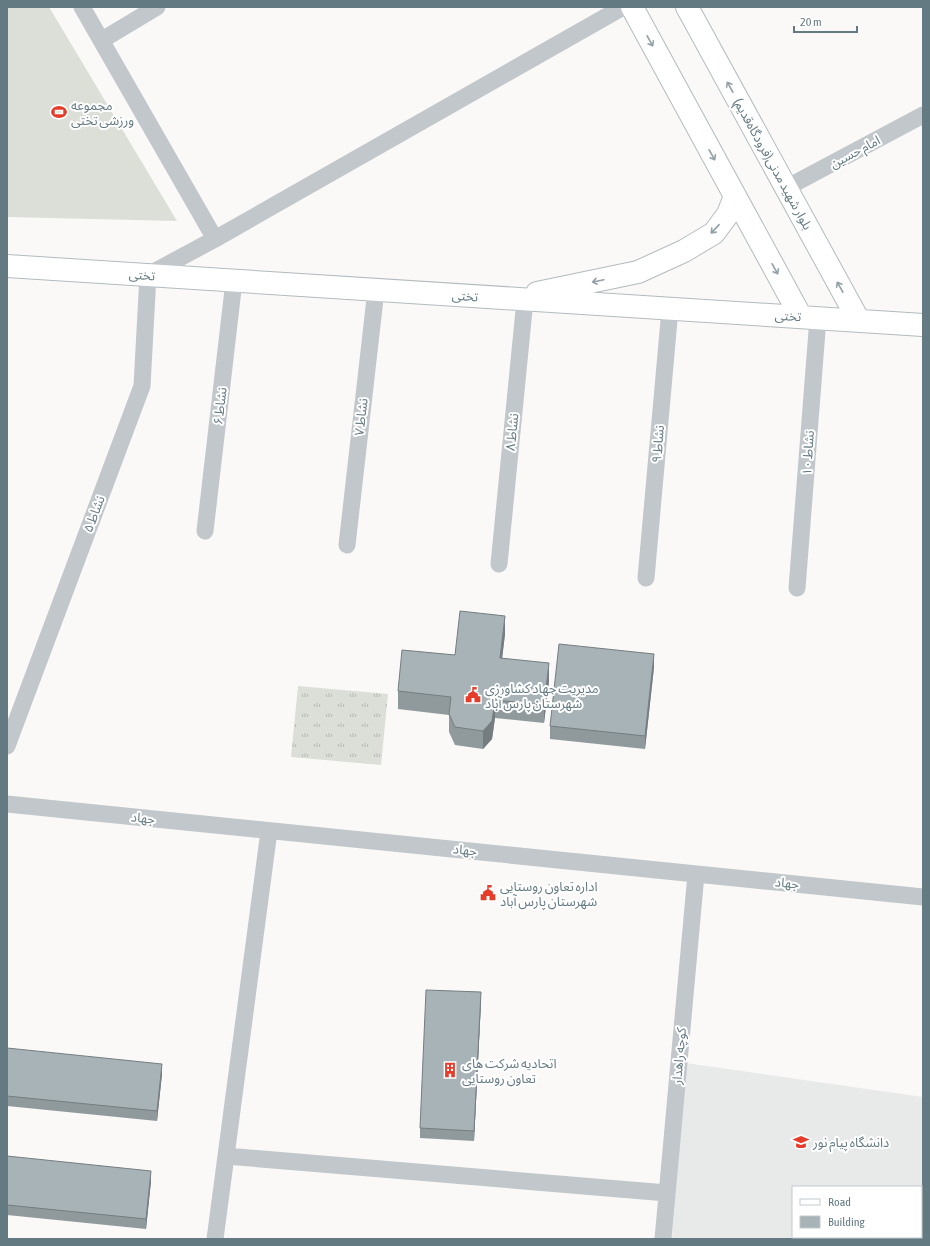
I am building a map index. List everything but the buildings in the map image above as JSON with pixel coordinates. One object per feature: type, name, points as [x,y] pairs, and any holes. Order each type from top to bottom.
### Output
[{"type":"main road","points":[[632,7],[735,196],[809,317]]},
{"type":"main road","name":"بلوار شهید مدنی(فرودگاه‌قدیم)","points":[[686,7],[859,321]]},
{"type":"main road","points":[[516,299],[638,272],[684,251],[714,233],[728,214],[735,196]]},
{"type":"main road","name":"تختی","points":[[7,266],[923,325]]},
{"type":"street","points":[[82,7],[215,239]]},
{"type":"street","points":[[102,40],[157,7]]},
{"type":"street","points":[[148,275],[215,239],[623,7]]},
{"type":"street","name":"امام حسین","points":[[786,188],[923,115]]},
{"type":"street","name":"نشاط ۵","points":[[7,746],[142,386],[148,275]]},
{"type":"street","name":"نشاط ۶","points":[[205,531],[234,281]]},
{"type":"street","name":"نشاط ۷","points":[[347,544],[376,290]]},
{"type":"street","name":"نشاط ۸","points":[[499,564],[516,299]]},
{"type":"street","name":"نشاط ۹","points":[[646,578],[670,309]]},
{"type":"street","name":"نشاط ۱۰","points":[[797,588],[809,317]]},
{"type":"street","name":"جهاد","points":[[7,804],[923,897]]},
{"type":"street","points":[[215,1239],[269,831]]},
{"type":"street","name":"کوچه راهدار","points":[[663,1239],[696,874]]},
{"type":"street","points":[[226,1156],[667,1193]]},
{"type":"shaded area","name":"دانشگاه پیام نور","points":[[686,1063],[923,1097],[923,1239],[672,1239]]},
{"type":"green space","name":"مجموعه ورزشی تختی","points":[[7,7],[49,7],[177,221],[7,217]]},
{"type":"green space","points":[[298,686],[388,694],[381,765],[291,757]]},
{"type":"place","name":"مجموعه ورزشی تختی","points":[[59,112]]},
{"type":"place","name":"مدیریت جهاد کشاورزی شهرستان پارس آباد","points":[[473,695]]},
{"type":"place","name":"اداره تعاون روستایی شهرستان پارس آباد","points":[[488,893]]},
{"type":"place","name":"اتحادیه شرکت های تعاون روستایی","points":[[450,1070]]},
{"type":"place","name":"دانشگاه پیام نور","points":[[801,1142]]}]
